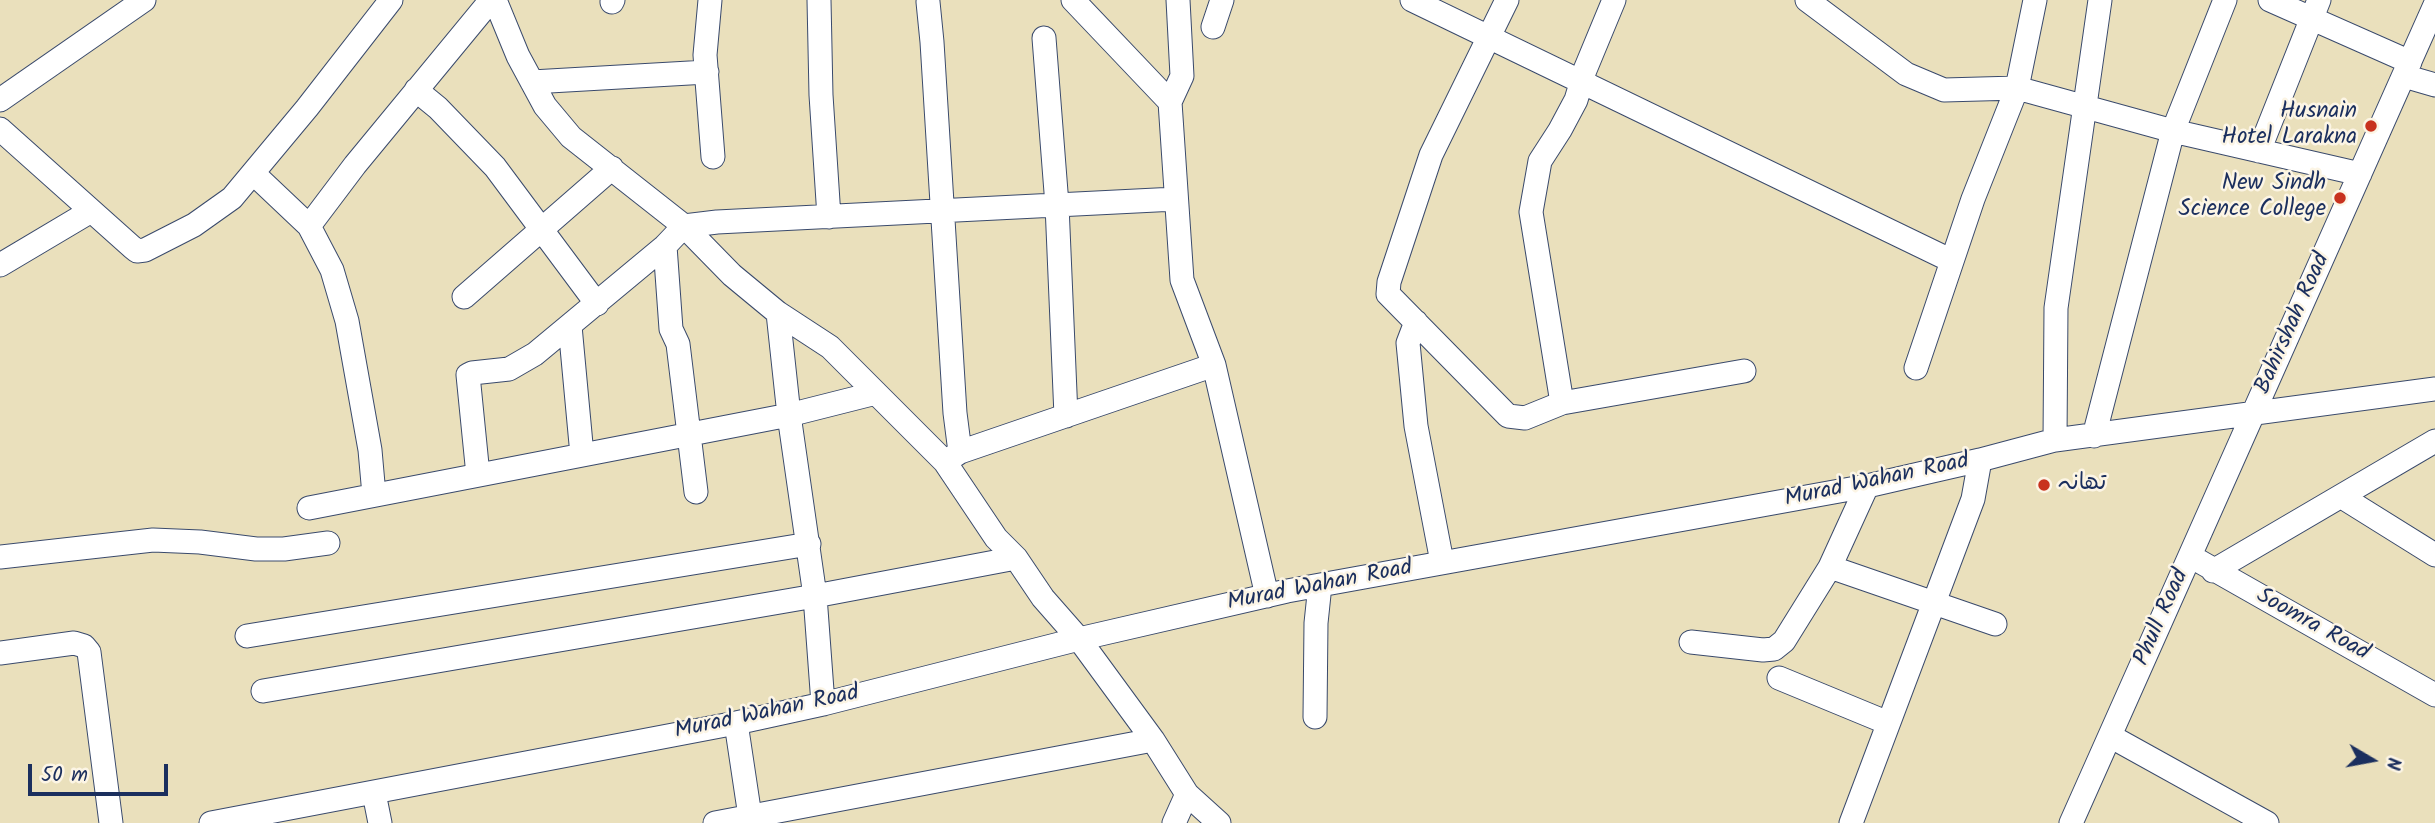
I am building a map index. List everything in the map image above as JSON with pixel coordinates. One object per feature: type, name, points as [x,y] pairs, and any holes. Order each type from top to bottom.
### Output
[{"type":"street","points":[[0,100],[144,0]]},
{"type":"street","points":[[0,129],[137,251],[145,250],[194,225],[232,198],[391,0]]},
{"type":"street","points":[[309,226],[416,90],[493,0],[545,106],[571,137],[684,226],[732,275],[778,313],[830,347],[876,393],[953,457],[996,538],[1016,558],[1043,598],[1079,639],[1153,740],[1186,794],[1219,823]]},
{"type":"street","points":[[710,0],[705,55],[713,157]]},
{"type":"street","points":[[819,0],[821,95],[829,217]]},
{"type":"street","points":[[1073,0],[1170,103]]},
{"type":"street","points":[[1178,0],[1182,76],[1170,103],[1182,280],[1214,365],[1267,596]]},
{"type":"street","points":[[1213,27],[1222,0]]},
{"type":"street","points":[[1412,0],[1952,261]]},
{"type":"street","points":[[1507,0],[1431,155],[1389,282],[1388,294],[1508,416],[1525,418],[1562,403],[1744,371]]},
{"type":"street","points":[[1562,403],[1531,212],[1540,161],[1576,100],[1614,0]]},
{"type":"street","points":[[1808,0],[1906,74],[1944,90],[2017,88],[2173,131],[2360,174]]},
{"type":"street","points":[[1916,368],[1973,199],[2017,88],[2035,0]]},
{"type":"street","points":[[2055,440],[2056,308],[2100,0]]},
{"type":"street","points":[[2094,436],[2173,131],[2225,0]]},
{"type":"street","points":[[2270,0],[2315,9],[2435,85]]},
{"type":"street","points":[[928,2],[955,413],[953,457]]},
{"type":"street","name":"Bahirshah Road","points":[[2254,414],[2435,5]]},
{"type":"street","points":[[2259,150],[2315,9]]},
{"type":"street","points":[[1044,38],[1057,205],[1066,416]]},
{"type":"street","points":[[532,82],[706,72]]},
{"type":"street","points":[[416,90],[438,108],[495,167],[597,304]]},
{"type":"street","points":[[464,297],[612,168]]},
{"type":"street","points":[[253,173],[309,226],[332,270],[347,321],[370,450],[374,495]]},
{"type":"street","points":[[478,475],[468,375],[509,369],[535,354],[665,246],[684,226],[1176,199]]},
{"type":"street","points":[[0,265],[91,211]]},
{"type":"street","points":[[665,246],[671,329],[678,344],[696,492]]},
{"type":"street","points":[[778,313],[789,415],[815,596],[823,704]]},
{"type":"street","points":[[1416,322],[1408,343],[1416,426],[1442,562]]},
{"type":"street","points":[[570,326],[582,455]]},
{"type":"street","points":[[953,457],[1214,365]]},
{"type":"street","name":"Murad Wahan Road","points":[[211,823],[269,818],[374,793],[736,723],[1267,596],[1867,486],[2055,440],[2435,389]]},
{"type":"street","points":[[309,508],[789,415],[876,393]]},
{"type":"street","name":"Phull Road","points":[[2071,823],[2254,414]]},
{"type":"street","points":[[2213,571],[2435,441]]},
{"type":"street","points":[[1851,823],[1973,499],[1980,460]]},
{"type":"street","points":[[1691,642],[1763,650],[1774,649],[1784,641],[1830,567],[1867,486]]},
{"type":"street","points":[[2342,497],[2435,555]]},
{"type":"street","points":[[0,557],[153,540],[256,549],[284,549],[328,543]]},
{"type":"street","points":[[247,636],[809,544]]},
{"type":"street","name":"Soomra Road","points":[[2190,556],[2435,695]]},
{"type":"street","points":[[262,691],[815,596],[1016,558]]},
{"type":"street","points":[[1830,567],[1995,624]]},
{"type":"street","points":[[1315,717],[1316,623],[1320,585]]},
{"type":"street","points":[[0,653],[74,643],[84,646],[89,652],[111,823]]},
{"type":"street","points":[[1779,678],[1888,723]]},
{"type":"street","points":[[736,723],[750,820]]},
{"type":"street","points":[[2110,736],[2267,823]]},
{"type":"street","points":[[715,823],[750,820],[1153,740]]},
{"type":"street","points":[[374,793],[380,823]]},
{"type":"street","points":[[1174,823],[1186,794]]},
{"type":"place","name":"Husnain Hotel Larakna","points":[[2371,126]]},
{"type":"place","name":"New Sindh Science College","points":[[2340,198]]},
{"type":"place","name":"تھانہ","points":[[2044,485]]}]
